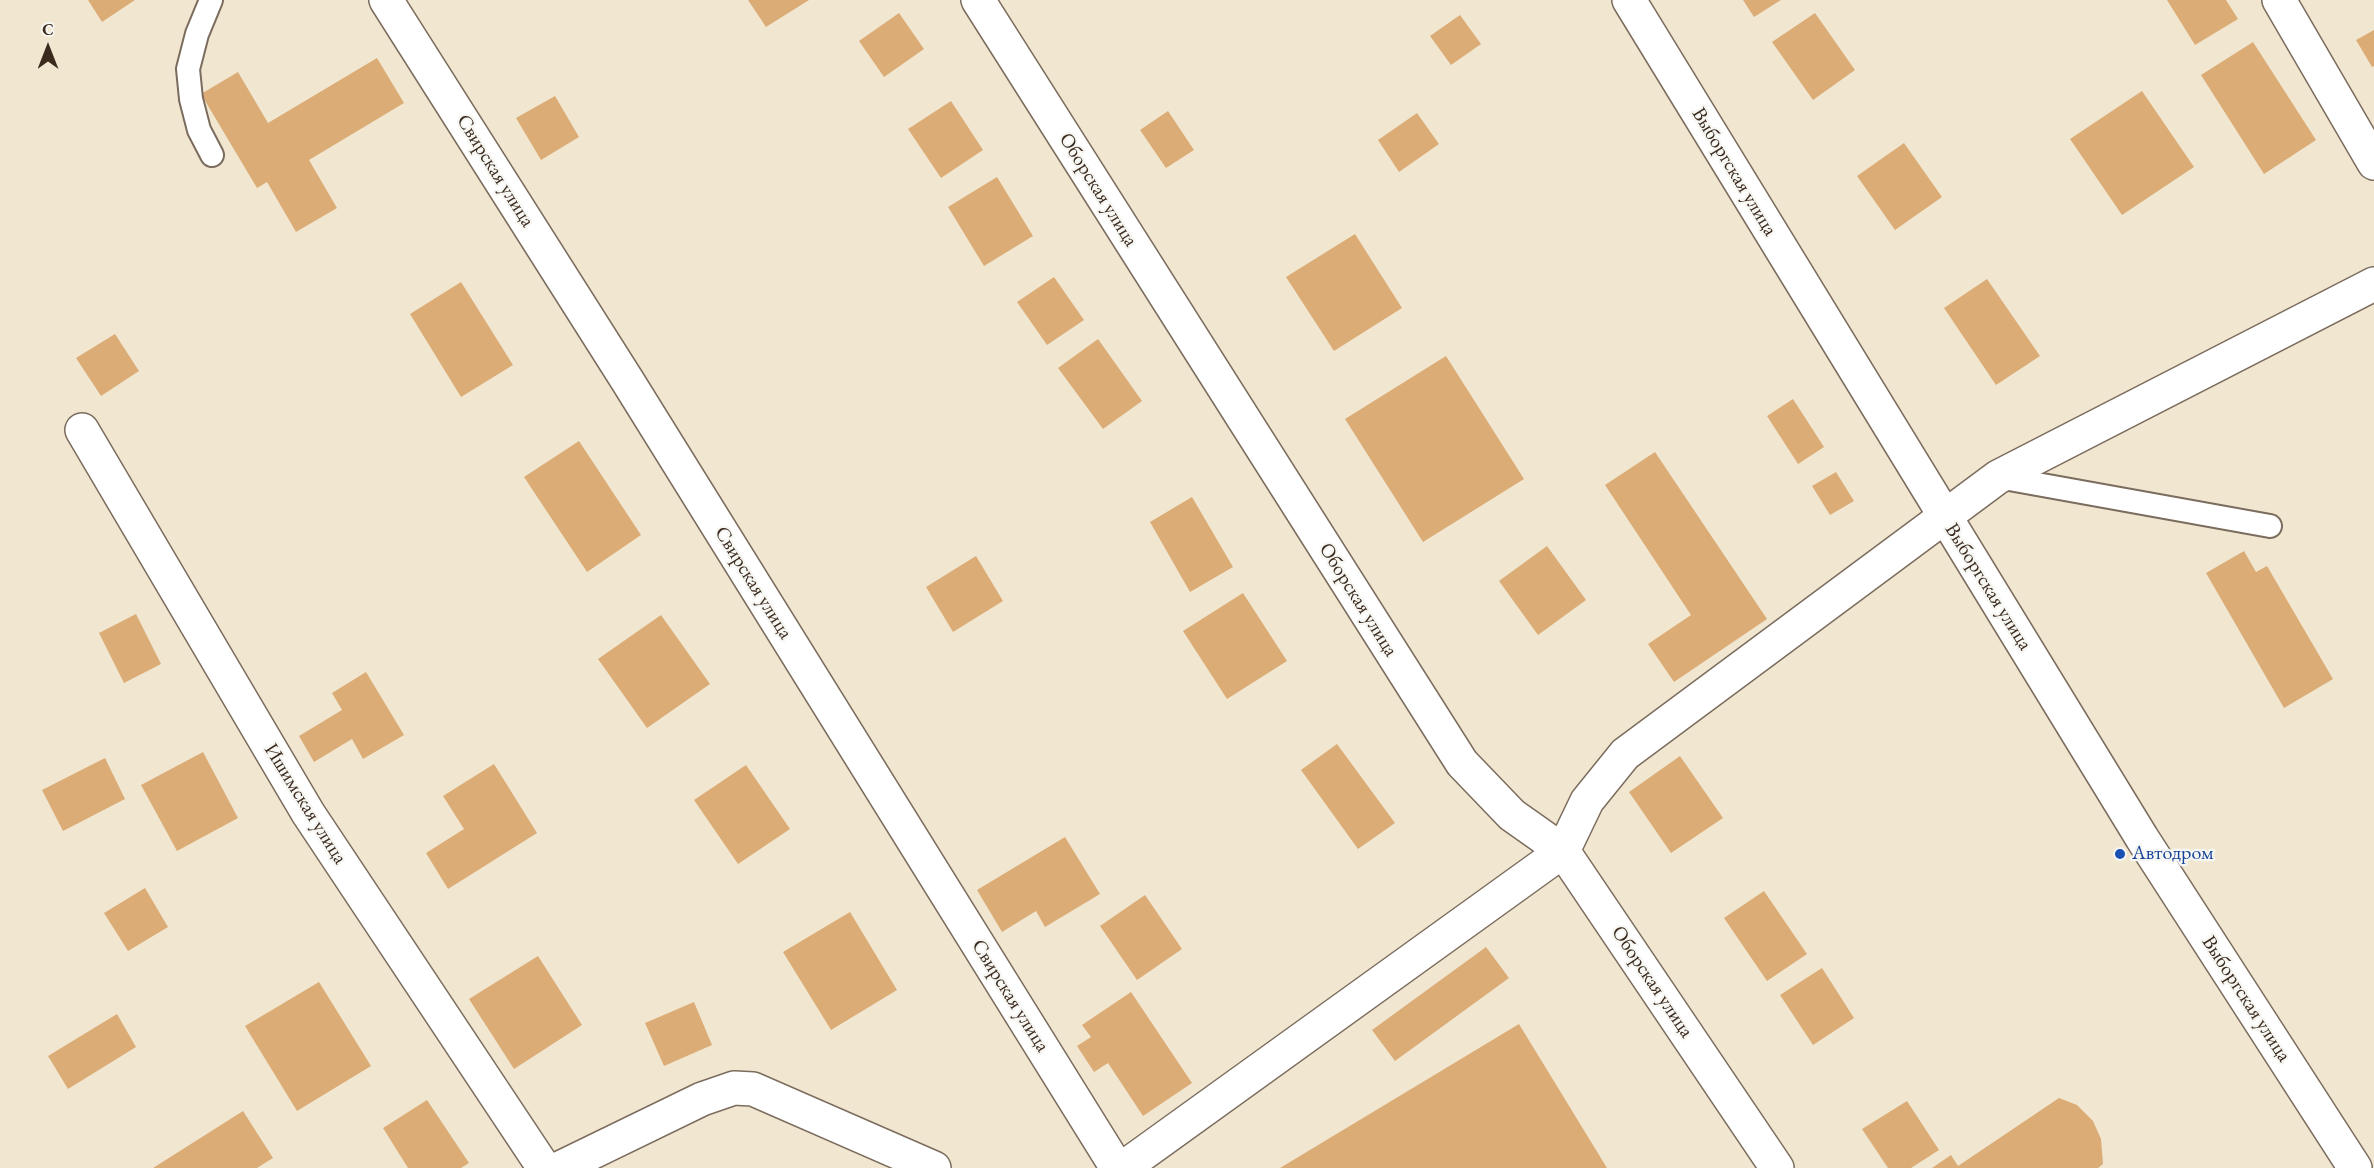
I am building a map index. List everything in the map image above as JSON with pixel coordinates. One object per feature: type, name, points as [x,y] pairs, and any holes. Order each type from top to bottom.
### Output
[{"type":"street","name":"Свирская улица","points":[[386,0],[633,390],[1117,1168]]},
{"type":"street","name":"Оборская улица","points":[[978,0],[1462,763],[1512,814],[1563,850],[1777,1168]]},
{"type":"street","name":"Выборгская улица","points":[[1629,0],[2142,838],[2355,1168]]},
{"type":"street","points":[[2279,0],[2374,163]]},
{"type":"street","points":[[1123,1168],[1563,850],[1587,801],[1625,754],[1998,477],[2374,284]]},
{"type":"street","name":"Ишимская улица","points":[[82,430],[308,813],[544,1168]]},
{"type":"street","points":[[560,1168],[702,1099],[734,1088],[753,1089],[934,1168]]},
{"type":"lane","points":[[211,0],[197,34],[188,69],[194,109],[200,130],[212,154]]},
{"type":"lane","points":[[1998,477],[2270,526]]},
{"type":"building","points":[[88,0],[135,0],[102,22]]},
{"type":"building","points":[[748,0],[809,0],[766,27]]},
{"type":"building","points":[[1743,0],[1781,0],[1754,17]]},
{"type":"building","points":[[2167,0],[2226,0],[2238,19],[2195,45]]},
{"type":"building","points":[[899,13],[924,49],[884,77],[859,41]]},
{"type":"building","points":[[1815,13],[1855,70],[1813,100],[1772,42]]},
{"type":"building","points":[[1460,15],[1481,44],[1451,65],[1430,36]]},
{"type":"building","points":[[2374,30],[2374,66],[2372,67],[2356,40]]},
{"type":"building","points":[[2253,42],[2316,140],[2264,174],[2201,75]]},
{"type":"building","points":[[377,58],[404,103],[309,160],[337,208],[296,232],[267,182],[257,188],[201,94],[238,72],[268,123]]},
{"type":"building","points":[[2142,91],[2194,167],[2122,215],[2070,139]]},
{"type":"building","points":[[555,96],[579,137],[541,160],[516,118]]},
{"type":"building","points":[[951,101],[983,150],[941,178],[908,129]]},
{"type":"building","points":[[1168,111],[1194,150],[1166,168],[1140,130]]},
{"type":"building","points":[[1417,113],[1439,144],[1399,172],[1378,140]]},
{"type":"building","points":[[1904,143],[1942,197],[1895,230],[1857,176]]},
{"type":"building","points":[[997,177],[1033,236],[984,266],[948,207]]},
{"type":"building","points":[[1355,234],[1402,308],[1334,351],[1286,277]]},
{"type":"building","points":[[1054,277],[1084,320],[1047,345],[1017,302]]},
{"type":"building","points":[[1987,279],[2040,356],[1996,385],[1944,308]]},
{"type":"building","points":[[461,282],[513,365],[461,397],[410,314]]},
{"type":"building","points":[[115,334],[139,371],[101,396],[76,358]]},
{"type":"building","points":[[1098,339],[1142,401],[1103,429],[1058,368]]},
{"type":"building","points":[[1446,356],[1524,479],[1423,542],[1345,419]]},
{"type":"building","points":[[1793,399],[1824,447],[1798,464],[1767,416]]},
{"type":"building","points":[[579,441],[641,535],[587,572],[524,477]]},
{"type":"building","points":[[1655,452],[1767,619],[1674,682],[1648,644],[1691,615],[1605,485]]},
{"type":"building","points":[[1836,472],[1854,501],[1830,515],[1812,486]]},
{"type":"building","points":[[1192,497],[1233,567],[1190,592],[1150,522]]},
{"type":"building","points":[[1547,546],[1586,600],[1538,635],[1499,581]]},
{"type":"building","points":[[2244,551],[2256,572],[2267,566],[2333,679],[2284,708],[2206,573]]},
{"type":"building","points":[[976,556],[1003,601],[953,632],[926,587]]},
{"type":"building","points":[[1243,593],[1287,661],[1227,699],[1183,631]]},
{"type":"building","points":[[136,614],[161,664],[124,683],[99,633]]},
{"type":"building","points":[[661,615],[710,684],[647,728],[598,659]]},
{"type":"building","points":[[366,672],[404,735],[363,759],[352,739],[314,762],[299,736],[342,710],[332,693]]},
{"type":"building","points":[[1337,744],[1395,823],[1358,849],[1301,770]]},
{"type":"building","points":[[203,752],[238,818],[177,851],[141,785]]},
{"type":"building","points":[[1680,756],[1723,818],[1671,853],[1629,792]]},
{"type":"building","points":[[105,758],[125,799],[63,831],[42,790]]},
{"type":"building","points":[[494,764],[537,833],[448,889],[426,853],[464,829],[443,796]]},
{"type":"building","points":[[746,765],[790,829],[738,864],[694,800]]},
{"type":"building","points":[[1065,837],[1100,894],[1045,927],[1036,911],[1002,932],[977,890]]},
{"type":"building","points":[[145,888],[168,927],[128,951],[104,913]]},
{"type":"building","points":[[1764,891],[1807,954],[1767,981],[1724,918]]},
{"type":"building","points":[[1145,895],[1182,949],[1137,980],[1100,926]]},
{"type":"building","points":[[850,912],[897,990],[831,1030],[783,952]]},
{"type":"building","points":[[1486,947],[1509,978],[1395,1061],[1372,1030]]},
{"type":"building","points":[[538,956],[582,1025],[514,1069],[469,999]]},
{"type":"building","points":[[1822,968],[1854,1018],[1813,1045],[1780,995]]},
{"type":"building","points":[[319,982],[371,1066],[297,1111],[245,1026]]},
{"type":"building","points":[[1131,992],[1192,1083],[1143,1116],[1108,1063],[1094,1072],[1077,1046],[1091,1037],[1082,1025]]},
{"type":"building","points":[[694,1002],[712,1045],[664,1066],[645,1023]]},
{"type":"building","points":[[117,1014],[136,1047],[68,1089],[48,1056]]},
{"type":"building","points":[[1519,1024],[1607,1168],[1280,1168]]},
{"type":"building","points":[[2059,1098],[2077,1105],[2093,1121],[2101,1139],[2103,1164],[2098,1168],[1932,1168],[1951,1155],[1958,1166]]},
{"type":"building","points":[[427,1100],[469,1163],[461,1168],[408,1168],[383,1128]]},
{"type":"building","points":[[1907,1101],[1939,1150],[1911,1168],[1888,1168],[1862,1129]]},
{"type":"building","points":[[243,1111],[273,1158],[257,1168],[153,1168]]},
{"type":"place","name":"Автодром","points":[[2120,854]]}]
